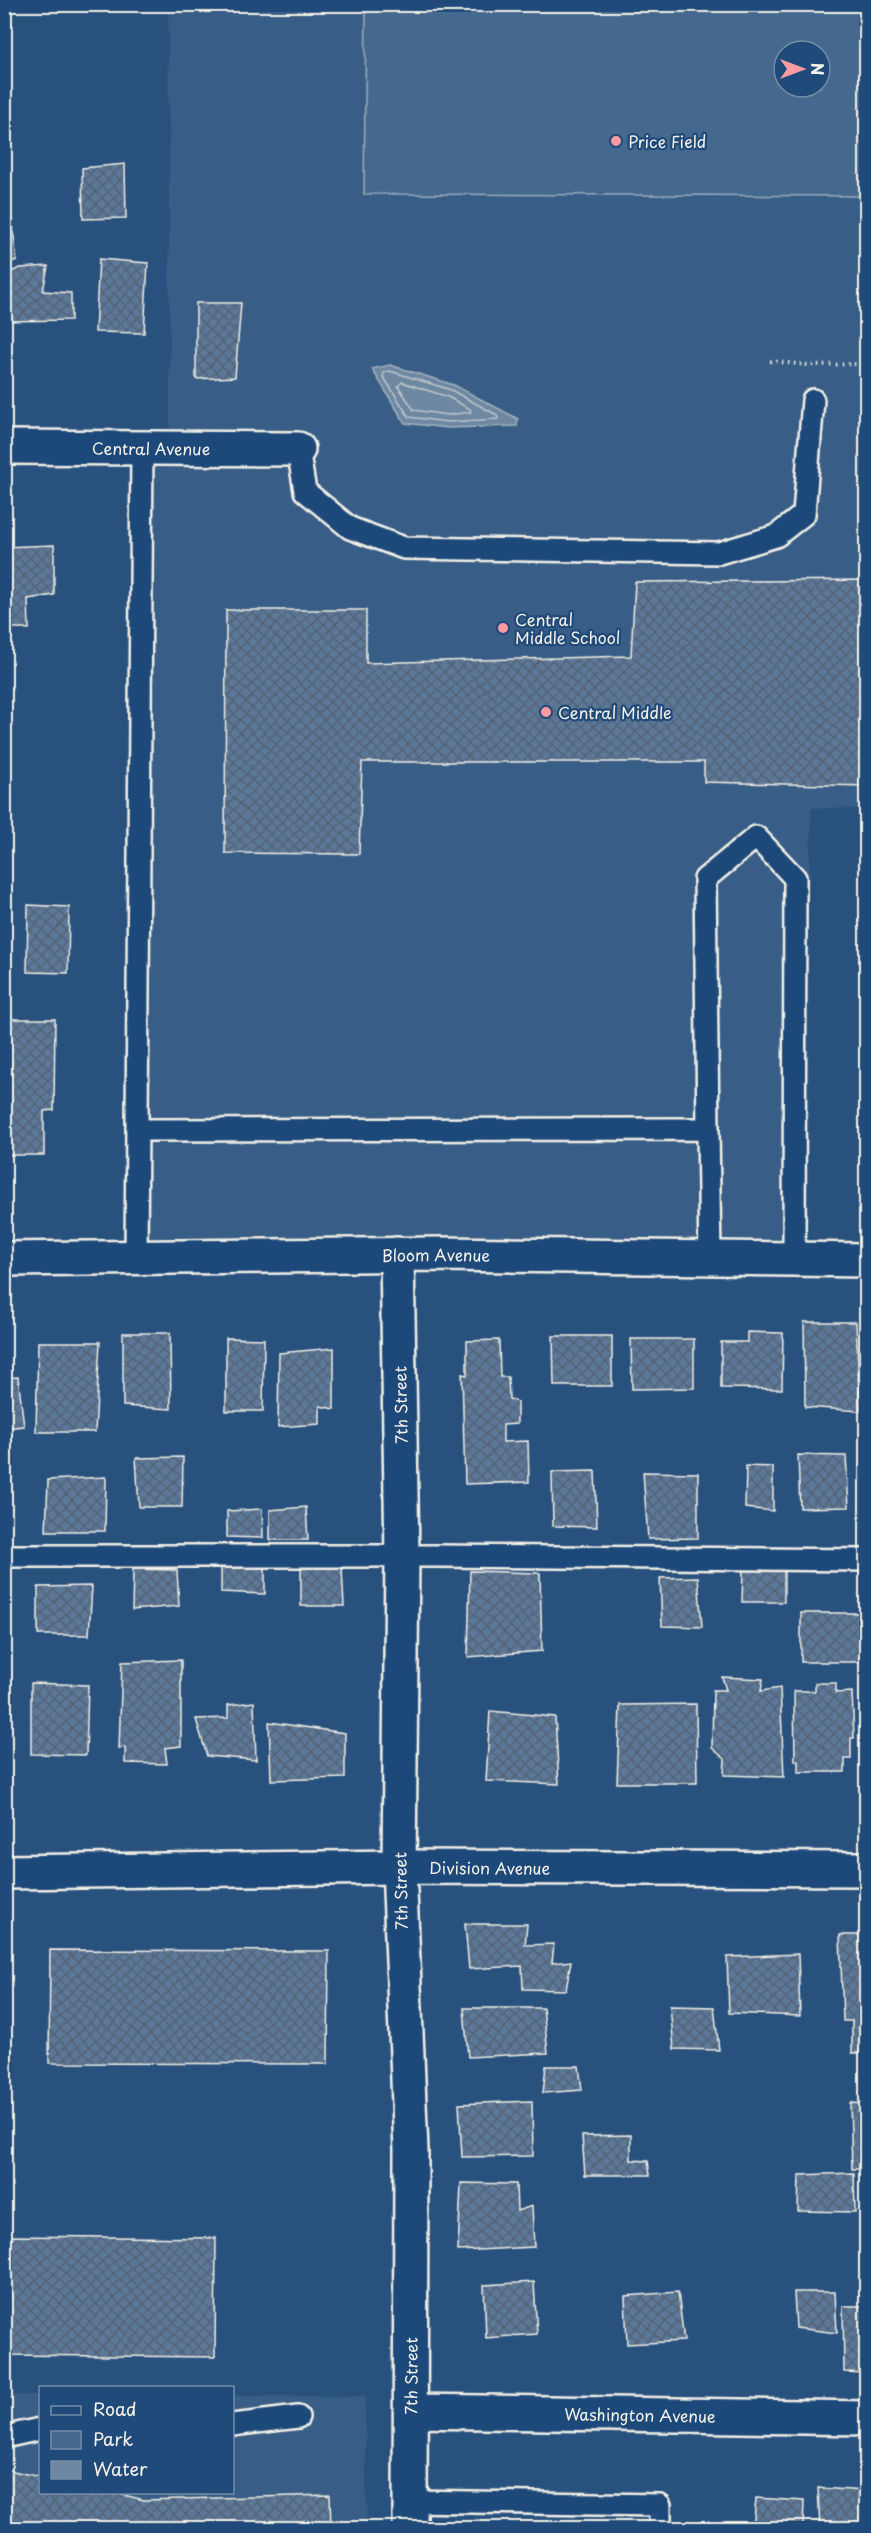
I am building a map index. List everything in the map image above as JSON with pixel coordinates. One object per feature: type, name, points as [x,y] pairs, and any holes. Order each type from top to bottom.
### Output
[{"type":"street","name":"Central Avenue","points":[[4,447],[298,450]]},
{"type":"street","name":"Bloom Avenue","points":[[4,1259],[398,1254],[867,1260]]},
{"type":"street","name":"7th Street","points":[[398,1254],[402,1556],[399,1868],[411,2150],[410,2515]]},
{"type":"street","name":"Division Avenue","points":[[4,1872],[399,1868],[867,1869]]},
{"type":"street","name":"Washington Avenue","points":[[412,2411],[867,2418]]},
{"type":"lane","points":[[298,450],[305,491],[350,528],[404,549],[719,553],[776,536],[804,514],[813,400]]},
{"type":"lane","points":[[136,1258],[142,449]]},
{"type":"lane","points":[[710,1258],[705,879],[756,837],[795,878],[794,1259]]},
{"type":"lane","points":[[137,1130],[708,1129]]},
{"type":"lane","points":[[4,1556],[402,1556],[867,1560]]},
{"type":"lane","points":[[234,2425],[298,2417]]},
{"type":"lane","points":[[4,2437],[39,2429]]},
{"type":"lane","points":[[410,2515],[660,2505],[660,2529]]},
{"type":"path","points":[[770,361],[807,365],[867,364]]},
{"type":"shaded area","name":"Central Middle School","points":[[168,5],[866,5],[866,809],[812,808],[794,1259],[136,1258],[142,449],[170,448]]},
{"type":"shaded area","points":[[4,2395],[39,2395],[39,2494],[234,2494],[234,2396],[365,2396],[367,2528],[5,2528]]},
{"type":"green space","name":"Price Field","points":[[366,5],[866,5],[866,196],[364,194]]},
{"type":"water","points":[[390,365],[454,385],[518,419],[517,426],[447,428],[405,423],[372,369]]},
{"type":"building","points":[[125,164],[126,218],[83,219],[82,168]]},
{"type":"building","points":[[4,213],[11,213],[17,261],[4,261]]},
{"type":"building","points":[[99,259],[148,263],[144,333],[95,332]]},
{"type":"building","points":[[48,266],[43,291],[71,293],[71,320],[4,321],[4,275],[20,268]]},
{"type":"building","points":[[196,303],[241,303],[235,377],[196,379]]},
{"type":"building","points":[[54,545],[54,595],[28,599],[29,629],[4,627],[4,547]]},
{"type":"building","name":"Central Middle","points":[[866,580],[866,786],[704,782],[704,762],[362,762],[359,854],[225,853],[226,610],[366,610],[366,663],[631,656],[635,582]]},
{"type":"building","points":[[28,905],[69,907],[68,973],[27,972]]},
{"type":"building","points":[[6,1019],[55,1019],[54,1110],[44,1111],[44,1155],[4,1155]]},
{"type":"building","points":[[804,1322],[856,1322],[860,1411],[805,1407]]},
{"type":"building","points":[[747,1332],[783,1333],[782,1389],[721,1388],[721,1342],[747,1342]]},
{"type":"building","points":[[123,1333],[170,1333],[171,1409],[123,1406]]},
{"type":"building","points":[[553,1336],[612,1336],[612,1386],[554,1386]]},
{"type":"building","points":[[226,1338],[264,1339],[263,1411],[226,1411]]},
{"type":"building","points":[[631,1339],[694,1339],[694,1388],[632,1389]]},
{"type":"building","points":[[499,1340],[500,1377],[508,1377],[509,1399],[517,1402],[517,1424],[503,1425],[503,1442],[528,1441],[529,1482],[465,1484],[462,1374],[467,1375],[467,1341]]},
{"type":"building","points":[[38,1342],[100,1342],[95,1432],[36,1432]]},
{"type":"building","points":[[334,1348],[334,1409],[320,1406],[320,1424],[278,1427],[279,1353]]},
{"type":"building","points":[[18,1377],[24,1426],[4,1428],[4,1378]]},
{"type":"building","points":[[798,1455],[846,1456],[849,1507],[800,1508]]},
{"type":"building","points":[[183,1457],[182,1507],[139,1507],[136,1458]]},
{"type":"building","points":[[746,1466],[773,1467],[773,1511],[745,1508]]},
{"type":"building","points":[[595,1471],[597,1527],[553,1526],[552,1472]]},
{"type":"building","points":[[643,1472],[698,1473],[698,1538],[648,1539]]},
{"type":"building","points":[[106,1477],[105,1531],[46,1531],[48,1480]]},
{"type":"building","points":[[306,1507],[308,1540],[270,1540],[270,1510]]},
{"type":"building","points":[[262,1509],[263,1538],[227,1537],[227,1511]]},
{"type":"building","points":[[221,1563],[265,1566],[265,1594],[221,1592]]},
{"type":"building","points":[[301,1568],[342,1568],[344,1606],[301,1606]]},
{"type":"building","points":[[784,1568],[784,1602],[742,1602],[743,1569]]},
{"type":"building","points":[[133,1569],[177,1570],[179,1606],[132,1610]]},
{"type":"building","points":[[470,1571],[540,1573],[542,1651],[468,1657]]},
{"type":"building","points":[[698,1577],[702,1627],[662,1626],[660,1578]]},
{"type":"building","points":[[92,1586],[89,1635],[38,1635],[38,1587]]},
{"type":"building","points":[[801,1613],[866,1613],[866,1662],[801,1662]]},
{"type":"building","points":[[181,1660],[181,1746],[165,1748],[167,1764],[125,1763],[125,1747],[119,1748],[122,1662]]},
{"type":"building","points":[[722,1677],[763,1679],[761,1691],[780,1688],[784,1777],[724,1775],[725,1759],[712,1748],[713,1690],[726,1690]]},
{"type":"building","points":[[31,1683],[88,1685],[86,1755],[31,1754]]},
{"type":"building","points":[[815,1683],[836,1683],[836,1693],[852,1692],[854,1738],[851,1738],[851,1759],[845,1759],[845,1772],[798,1772],[798,1761],[795,1761],[794,1691],[815,1691]]},
{"type":"building","points":[[254,1702],[256,1760],[207,1756],[196,1719],[228,1718],[228,1705]]},
{"type":"building","points":[[696,1704],[697,1783],[617,1783],[620,1705]]},
{"type":"building","points":[[490,1711],[555,1717],[559,1784],[486,1781]]},
{"type":"building","points":[[269,1722],[345,1733],[345,1778],[271,1780]]},
{"type":"building","points":[[465,1924],[527,1924],[525,1945],[554,1944],[552,1963],[571,1961],[566,1990],[523,1989],[522,1966],[469,1969]]},
{"type":"building","points":[[840,1935],[866,1935],[866,2053],[852,2053],[852,2021],[843,2021]]},
{"type":"building","points":[[50,1950],[329,1951],[328,2064],[49,2063]]},
{"type":"building","points":[[798,1954],[800,2016],[729,2013],[727,1957]]},
{"type":"building","points":[[670,2006],[714,2007],[719,2050],[674,2049]]},
{"type":"building","points":[[464,2008],[543,2008],[548,2053],[468,2057]]},
{"type":"building","points":[[546,2066],[579,2066],[582,2090],[543,2093]]},
{"type":"building","points":[[532,2101],[533,2156],[462,2157],[459,2104]]},
{"type":"building","points":[[850,2103],[866,2104],[866,2169],[852,2169]]},
{"type":"building","points":[[631,2135],[631,2160],[648,2161],[650,2175],[585,2175],[582,2136]]},
{"type":"building","points":[[854,2173],[855,2212],[798,2211],[799,2175]]},
{"type":"building","points":[[461,2183],[516,2184],[517,2211],[532,2206],[534,2247],[458,2251]]},
{"type":"building","points":[[4,2236],[216,2238],[215,2357],[4,2355]]},
{"type":"building","points":[[534,2282],[537,2334],[486,2338],[484,2285]]},
{"type":"building","points":[[678,2292],[684,2341],[627,2344],[625,2296]]},
{"type":"building","points":[[794,2292],[835,2292],[837,2333],[796,2328]]},
{"type":"building","points":[[843,2306],[866,2306],[866,2373],[844,2372]]},
{"type":"building","points":[[4,2469],[39,2477],[39,2494],[120,2494],[144,2500],[330,2495],[331,2528],[4,2528]]},
{"type":"building","points":[[818,2488],[866,2491],[866,2528],[820,2528]]},
{"type":"building","points":[[756,2498],[804,2501],[803,2528],[753,2528]]},
{"type":"place","name":"Price Field","points":[[616,141]]},
{"type":"place","name":"Central Middle School","points":[[503,628]]},
{"type":"place","name":"Central Middle","points":[[546,712]]}]
